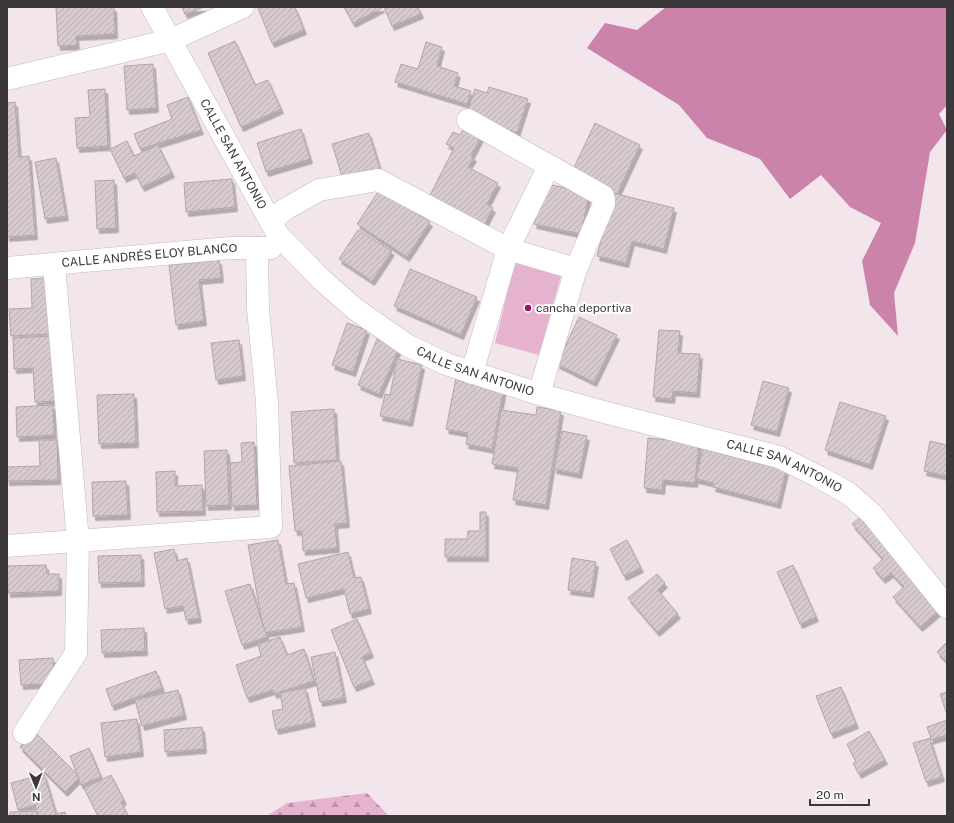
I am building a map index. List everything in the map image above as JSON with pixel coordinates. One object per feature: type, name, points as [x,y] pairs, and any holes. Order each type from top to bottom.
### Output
[{"type":"street","name":"CALLE SAN ANTONIO","points":[[152,7],[278,235],[322,280],[355,309],[407,346],[446,364],[539,394],[778,457],[819,477],[848,492],[872,514],[947,607]]},
{"type":"street","points":[[7,79],[171,40],[243,7]]},
{"type":"street","points":[[468,120],[603,196],[604,204],[576,269],[539,394]]},
{"type":"street","points":[[472,373],[508,249],[549,166]]},
{"type":"street","points":[[271,220],[284,210],[319,190],[378,180],[508,249],[576,269]]},
{"type":"street","name":"CALLE ANDRÉS ELOY BLANCO","points":[[7,268],[54,265],[230,248],[293,249]]},
{"type":"street","points":[[7,546],[271,527],[267,403],[258,309],[257,248]]},
{"type":"street","points":[[24,733],[76,653],[78,541],[54,265]]},
{"type":"green space","name":"cancha deportiva","points":[[515,262],[562,272],[539,355],[495,343]]},
{"type":"green space","points":[[367,793],[389,816],[267,816],[287,803]]},
{"type":"shaded area","points":[[666,7],[947,7],[947,105],[939,114],[947,130],[930,152],[915,243],[894,293],[898,336],[870,305],[862,261],[881,223],[850,207],[821,175],[790,199],[760,159],[707,138],[679,105],[587,48],[605,23],[637,30]]},
{"type":"building","points":[[56,7],[114,7],[115,34],[76,36],[77,45],[58,46]]},
{"type":"building","points":[[182,7],[204,7],[185,14]]},
{"type":"building","points":[[295,7],[304,30],[272,43],[258,8]]},
{"type":"building","points":[[344,7],[382,7],[382,8],[353,23]]},
{"type":"building","points":[[384,7],[418,7],[421,14],[392,26]]},
{"type":"building","points":[[235,41],[255,85],[268,80],[281,109],[241,127],[208,53]]},
{"type":"building","points":[[426,42],[442,47],[437,66],[458,73],[454,86],[471,91],[467,104],[395,82],[401,64],[418,69]]},
{"type":"building","points":[[153,64],[156,108],[127,110],[124,66]]},
{"type":"building","points":[[489,87],[528,99],[517,133],[466,116],[475,89],[487,93]]},
{"type":"building","points":[[105,89],[108,146],[77,148],[75,118],[90,117],[88,90]]},
{"type":"building","points":[[188,97],[201,130],[140,149],[134,134],[172,119],[167,105]]},
{"type":"building","points":[[15,102],[19,157],[29,156],[35,235],[7,237],[7,103]]},
{"type":"building","points":[[595,123],[640,145],[616,196],[570,176]]},
{"type":"building","points":[[466,124],[483,133],[471,156],[474,157],[468,167],[498,183],[487,204],[493,208],[484,225],[429,197],[454,148],[446,144],[453,132],[460,135]]},
{"type":"building","points":[[301,129],[310,159],[266,172],[257,143]]},
{"type":"building","points":[[369,133],[380,169],[343,180],[332,144]]},
{"type":"building","points":[[127,141],[134,156],[158,145],[172,173],[142,187],[135,173],[124,178],[110,149]]},
{"type":"building","points":[[56,158],[66,216],[45,219],[35,162]]},
{"type":"building","points":[[232,179],[235,207],[186,212],[184,183]]},
{"type":"building","points":[[114,180],[116,228],[97,229],[95,181]]},
{"type":"building","points":[[543,183],[589,193],[581,234],[534,224]]},
{"type":"building","points":[[380,189],[430,222],[407,257],[357,224]]},
{"type":"building","points":[[613,193],[674,208],[664,249],[632,241],[626,263],[597,256]]},
{"type":"building","points":[[358,230],[392,251],[372,281],[339,259]]},
{"type":"building","points":[[219,260],[221,278],[199,280],[204,321],[176,325],[169,265]]},
{"type":"building","points":[[410,269],[477,297],[461,335],[394,306]]},
{"type":"building","points":[[47,278],[49,334],[11,336],[9,309],[32,308],[31,279]]},
{"type":"building","points":[[579,317],[617,335],[594,382],[557,364]]},
{"type":"building","points":[[347,323],[367,330],[353,372],[332,365]]},
{"type":"building","points":[[659,330],[680,331],[678,353],[700,354],[697,393],[673,391],[672,399],[653,397]]},
{"type":"building","points":[[52,336],[56,401],[35,402],[33,368],[14,369],[13,338]]},
{"type":"building","points":[[377,339],[399,348],[379,394],[358,385]]},
{"type":"building","points":[[239,340],[243,376],[216,380],[211,343]]},
{"type":"building","points":[[397,359],[422,365],[410,422],[380,416],[385,394],[390,395]]},
{"type":"building","points":[[456,378],[504,388],[492,449],[466,444],[468,433],[446,429]]},
{"type":"building","points":[[763,381],[789,388],[777,432],[751,425]]},
{"type":"building","points":[[134,394],[136,443],[99,444],[97,395]]},
{"type":"building","points":[[840,402],[886,416],[870,465],[825,450]]},
{"type":"building","points":[[53,405],[54,435],[17,437],[16,407]]},
{"type":"building","points":[[537,407],[561,411],[546,505],[513,500],[518,468],[492,464],[501,410],[536,415]]},
{"type":"building","points":[[334,409],[337,460],[294,463],[291,412]]},
{"type":"building","points":[[562,431],[587,436],[579,474],[554,469]]},
{"type":"building","points":[[648,438],[699,443],[695,483],[663,480],[662,490],[644,488]]},
{"type":"building","points":[[39,440],[57,440],[58,480],[7,481],[7,467],[40,466]]},
{"type":"building","points":[[930,441],[947,445],[947,476],[924,471]]},
{"type":"building","points":[[254,442],[257,505],[232,506],[230,463],[242,462],[241,443]]},
{"type":"building","points":[[703,449],[786,470],[778,504],[713,487],[714,483],[696,479]]},
{"type":"building","points":[[227,450],[229,505],[206,506],[204,451]]},
{"type":"building","points":[[341,461],[347,523],[335,524],[337,548],[303,551],[302,531],[295,531],[289,466]]},
{"type":"building","points":[[175,471],[175,486],[202,485],[203,511],[157,512],[156,472]]},
{"type":"building","points":[[126,481],[128,515],[93,516],[92,482]]},
{"type":"building","points":[[480,512],[486,512],[486,557],[445,557],[445,539],[467,539],[468,531],[480,531]]},
{"type":"building","points":[[864,514],[945,606],[920,627],[893,597],[904,587],[891,573],[883,579],[873,568],[883,559],[852,524]]},
{"type":"building","points":[[278,540],[286,584],[294,583],[302,627],[264,633],[248,545]]},
{"type":"building","points":[[627,540],[641,568],[624,576],[610,549]]},
{"type":"building","points":[[174,549],[177,561],[187,558],[199,618],[186,620],[183,606],[165,609],[154,553]]},
{"type":"building","points":[[348,552],[354,578],[361,577],[369,609],[350,614],[344,589],[306,598],[298,564]]},
{"type":"building","points":[[141,555],[142,582],[99,583],[98,556]]},
{"type":"building","points":[[572,558],[596,562],[591,593],[568,590]]},
{"type":"building","points":[[46,565],[47,574],[59,574],[59,591],[8,593],[7,566]]},
{"type":"building","points":[[793,565],[816,617],[800,624],[777,572]]},
{"type":"building","points":[[657,574],[665,583],[658,590],[678,614],[657,632],[628,598]]},
{"type":"building","points":[[250,584],[267,637],[242,645],[225,591]]},
{"type":"building","points":[[357,619],[371,653],[362,657],[372,680],[354,687],[331,630]]},
{"type":"building","points":[[144,628],[145,651],[102,653],[101,630]]},
{"type":"building","points":[[280,637],[287,655],[304,649],[314,681],[274,694],[273,690],[247,698],[236,665],[261,656],[258,644]]},
{"type":"building","points":[[947,642],[947,662],[937,652]]},
{"type":"building","points":[[335,652],[344,698],[320,702],[311,657]]},
{"type":"building","points":[[53,658],[54,683],[21,685],[19,660]]},
{"type":"building","points":[[156,671],[162,688],[112,706],[106,689]]},
{"type":"building","points":[[841,687],[856,724],[831,734],[816,696]]},
{"type":"building","points":[[305,688],[313,722],[276,730],[272,711],[283,709],[280,693]]},
{"type":"building","points":[[178,690],[184,715],[142,726],[135,700]]},
{"type":"building","points":[[947,692],[947,715],[940,694]]},
{"type":"building","points":[[137,719],[141,752],[105,757],[101,723]]},
{"type":"building","points":[[947,720],[947,735],[930,740],[942,777],[926,782],[913,743],[931,738],[927,727]]},
{"type":"building","points":[[202,727],[204,749],[165,752],[164,730]]},
{"type":"building","points":[[869,731],[885,760],[859,774],[853,763],[856,762],[847,744]]},
{"type":"building","points":[[35,732],[80,777],[65,792],[20,747]]},
{"type":"building","points":[[89,748],[101,777],[81,785],[70,756]]},
{"type":"building","points":[[44,774],[56,814],[65,812],[66,816],[38,816],[35,805],[18,810],[11,783]]},
{"type":"building","points":[[111,775],[124,800],[121,802],[128,816],[98,816],[84,788]]},
{"type":"building","points":[[37,811],[37,816],[10,816],[10,812]]},
{"type":"place","name":"cancha deportiva","points":[[528,308]]}]
